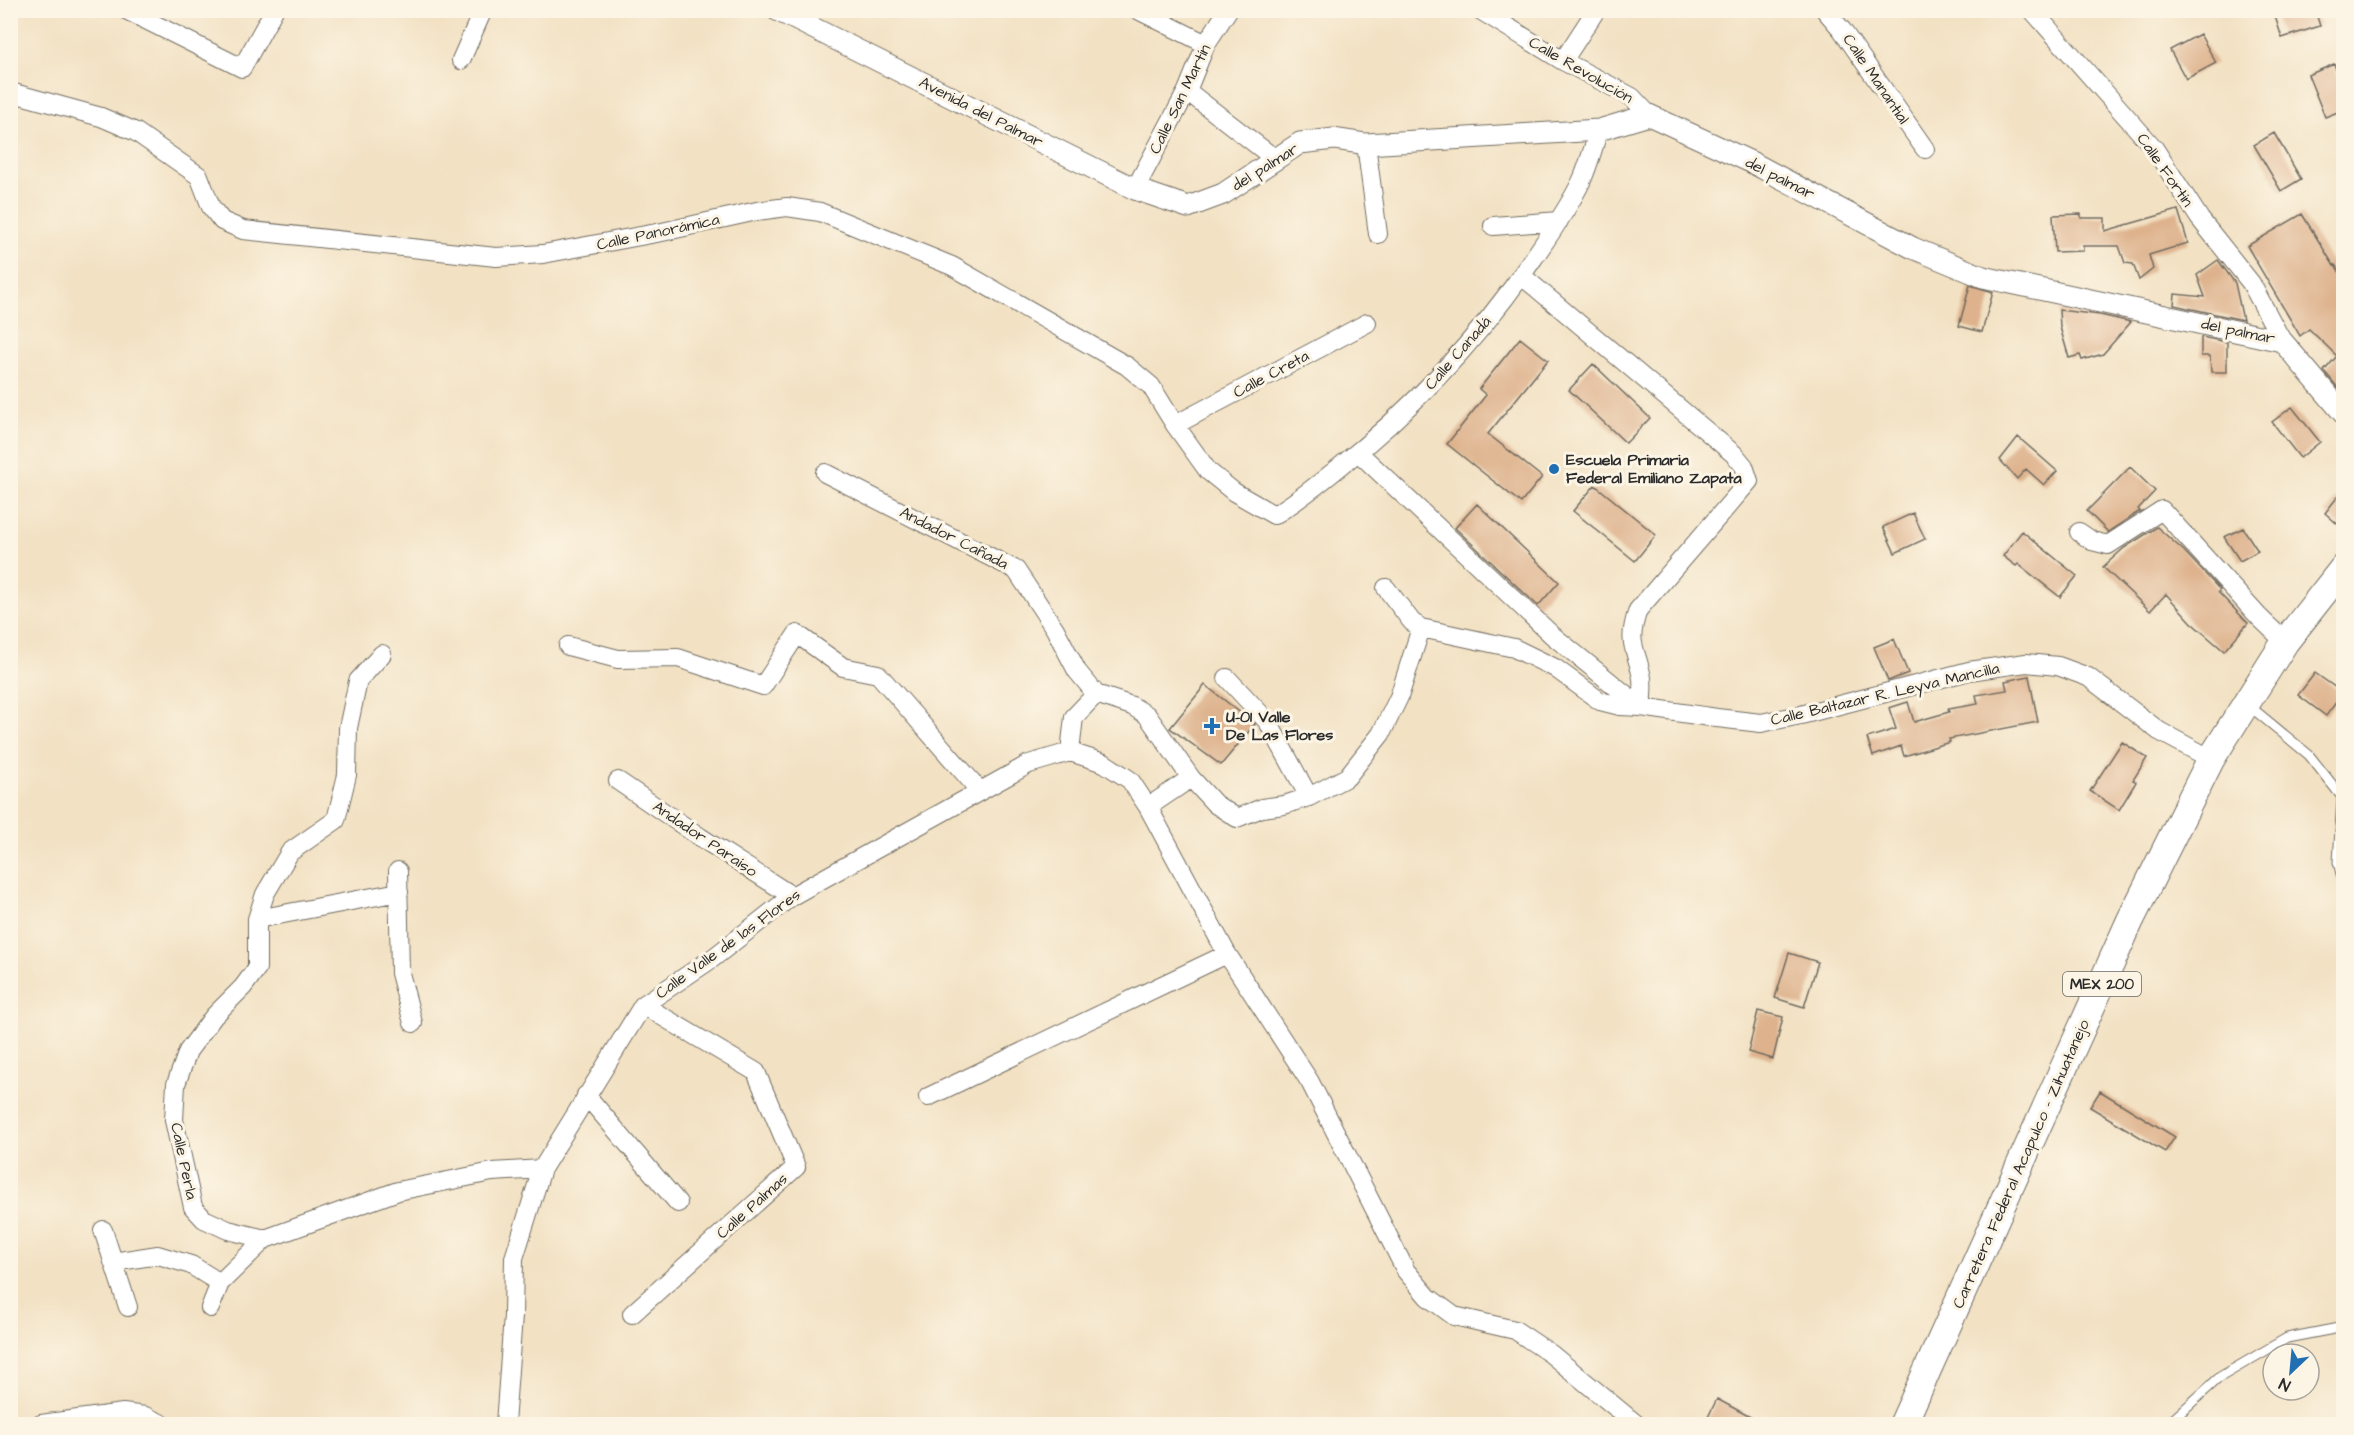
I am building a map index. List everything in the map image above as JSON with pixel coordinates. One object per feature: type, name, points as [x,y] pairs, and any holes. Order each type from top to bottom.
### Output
[{"type":"main road","name":"Carretera Federal Acapulco - Zihuatanejo","points":[[1903,1425],[2130,921],[2211,759],[2285,642],[2343,567]]},
{"type":"street","points":[[126,10],[242,68],[274,10]]},
{"type":"street","points":[[461,60],[483,10]]},
{"type":"street","name":"Avenida del Palmar","points":[[777,10],[1135,189],[1188,207]]},
{"type":"street","points":[[1138,10],[1206,44]]},
{"type":"street","name":"Calle San Martín","points":[[1135,189],[1187,91],[1206,44],[1227,10]]},
{"type":"street","name":"Calle Revolución","points":[[1480,10],[1563,61],[1632,97],[1649,115]]},
{"type":"street","points":[[1563,61],[1596,10]]},
{"type":"street","name":"Calle Manantial","points":[[1825,10],[1842,30],[1924,149]]},
{"type":"street","name":"Calle Fortín","points":[[2032,10],[2154,148],[2200,219],[2252,283],[2282,341]]},
{"type":"street","points":[[1187,91],[1274,159]]},
{"type":"street","name":"Calle Panorámica","points":[[10,92],[101,117],[136,132],[199,176],[211,207],[222,221],[243,230],[496,257],[543,254],[662,232],[757,211],[788,207],[820,212],[952,266],[1127,366],[1151,386],[1208,471],[1255,505]]},
{"type":"street","name":"del palmar","points":[[1188,207],[1222,194],[1299,143],[1334,139],[1366,144],[1599,130],[1649,115],[1753,164],[1913,248],[1983,277],[2282,341],[2343,414]]},
{"type":"street","name":"Calle Canadá","points":[[1255,505],[1274,515],[1289,507],[1358,452],[1424,393],[1448,368],[1522,276],[1559,221],[1582,181],[1599,130]]},
{"type":"street","points":[[1366,144],[1378,234]]},
{"type":"street","points":[[1493,226],[1559,221]]},
{"type":"street","points":[[1522,276],[1734,455],[1744,466],[1749,482],[1638,609],[1632,628],[1633,649],[1642,680],[1641,707]]},
{"type":"street","name":"Calle Creta","points":[[1175,425],[1367,323]]},
{"type":"street","points":[[1358,452],[1552,635],[1641,707]]},
{"type":"street","name":"Andador Cañada","points":[[825,473],[1016,570],[1055,629],[1077,671],[1096,694]]},
{"type":"street","points":[[2079,532],[2092,541],[2108,545],[2162,510],[2259,617],[2285,642]]},
{"type":"street","points":[[1386,588],[1412,622],[1420,628],[1514,648],[1555,668],[1600,701],[1620,706],[1641,707]]},
{"type":"street","points":[[1420,628],[1400,697],[1381,734],[1347,777],[1309,796],[1284,805],[1262,808],[1237,818],[1215,804],[1191,777],[1147,715],[1132,706],[1096,694],[1074,717],[1070,752],[1104,763],[1130,780],[1148,807],[1227,954],[1310,1082],[1406,1271],[1428,1297],[1454,1316],[1515,1330],[1551,1354],[1636,1425]]},
{"type":"street","points":[[568,646],[618,659],[678,658],[763,686],[797,634],[843,667],[878,674],[979,790]]},
{"type":"street","name":"Calle Perla","points":[[265,1239],[228,1230],[204,1219],[193,1206],[174,1120],[176,1084],[188,1051],[214,1016],[243,987],[257,968],[257,919],[265,894],[290,852],[336,820],[347,775],[348,728],[358,681],[382,654]]},
{"type":"street","name":"Calle Baltazar R. Leyva Mancilla","points":[[1641,707],[1761,723],[1801,715],[1969,671],[2026,663],[2058,666],[2088,677],[2159,731],[2211,759]]},
{"type":"street","points":[[1227,678],[1268,722],[1309,796]]},
{"type":"street","name":"Calle Valle de las Flores","points":[[505,1425],[513,1316],[514,1258],[542,1169],[643,1005],[713,958],[792,896],[1029,764],[1070,752]]},
{"type":"street","points":[[1148,807],[1191,777]]},
{"type":"street","name":"Andador Paraíso","points":[[618,781],[792,896]]},
{"type":"street","points":[[398,872],[400,973],[413,1023]]},
{"type":"street","points":[[257,919],[399,892]]},
{"type":"street","points":[[928,1097],[1227,954]]},
{"type":"street","name":"Calle Palmas","points":[[632,1314],[796,1167],[756,1072],[643,1005]]},
{"type":"street","points":[[586,1095],[678,1203]]},
{"type":"street","points":[[210,1308],[220,1283],[265,1239],[398,1191],[492,1172],[542,1169]]},
{"type":"street","points":[[103,1230],[128,1306]]},
{"type":"street","points":[[112,1262],[158,1255],[191,1265],[220,1283]]},
{"type":"street","points":[[41,1425],[123,1413],[145,1416],[162,1425]]},
{"type":"lane","points":[[2246,704],[2309,754],[2342,797],[2338,862],[2343,885]]},
{"type":"lane","points":[[2168,1425],[2220,1377],[2287,1338],[2343,1327]]},
{"type":"building","points":[[2273,10],[2315,10],[2320,26],[2282,38]]},
{"type":"building","points":[[2200,34],[2216,63],[2186,79],[2170,50]]},
{"type":"building","points":[[2334,64],[2343,88],[2343,110],[2325,117],[2308,75]]},
{"type":"building","points":[[2274,133],[2301,179],[2281,191],[2254,145]]},
{"type":"building","points":[[2178,210],[2188,243],[2149,255],[2153,269],[2139,280],[2133,264],[2125,263],[2119,246],[2083,246],[2083,251],[2055,252],[2053,215],[2081,214],[2081,218],[2105,218],[2105,231]]},
{"type":"building","points":[[2302,214],[2343,277],[2343,394],[2324,371],[2337,356],[2309,329],[2300,336],[2247,246]]},
{"type":"building","points":[[2218,260],[2235,283],[2243,320],[2174,305],[2175,294],[2205,297],[2197,275]]},
{"type":"building","points":[[1970,285],[1993,292],[1982,332],[1959,326]]},
{"type":"building","points":[[2059,310],[2100,315],[2131,322],[2103,354],[2082,360],[2080,355],[2069,358],[2060,327]]},
{"type":"building","points":[[2201,337],[2227,342],[2227,372],[2211,372],[2210,356],[2201,356]]},
{"type":"building","points":[[1520,338],[1548,360],[1488,434],[1542,477],[1521,503],[1447,444],[1486,395],[1479,389]]},
{"type":"building","points":[[1593,364],[1650,418],[1626,443],[1569,390]]},
{"type":"building","points":[[2292,407],[2320,442],[2300,458],[2272,422]]},
{"type":"building","points":[[2018,437],[2057,471],[2044,485],[2026,469],[2017,479],[2000,460]]},
{"type":"building","points":[[2130,467],[2155,491],[2138,509],[2140,511],[2108,532],[2087,511]]},
{"type":"building","points":[[1595,485],[1656,535],[1635,561],[1573,511]]},
{"type":"building","points":[[2343,490],[2343,529],[2325,513]]},
{"type":"building","points":[[1477,504],[1559,582],[1538,606],[1455,528]]},
{"type":"building","points":[[1913,513],[1925,539],[1895,553],[1883,527]]},
{"type":"building","points":[[2157,527],[2184,551],[2220,590],[2218,592],[2248,623],[2224,651],[2195,626],[2166,594],[2150,611],[2103,567],[2124,548]]},
{"type":"building","points":[[2243,528],[2258,551],[2240,561],[2224,537]]},
{"type":"building","points":[[2022,531],[2077,576],[2060,597],[2018,564],[2016,566],[2003,556]]},
{"type":"building","points":[[1894,639],[1908,673],[1888,681],[1874,647]]},
{"type":"building","points":[[2315,673],[2343,693],[2326,716],[2298,695]]},
{"type":"building","points":[[2029,676],[2038,722],[1949,739],[1950,742],[1904,756],[1901,746],[1873,756],[1867,738],[1896,729],[1889,708],[1908,702],[1914,722],[1949,712],[1948,709],[1978,704],[1976,695],[2007,690],[2005,681]]},
{"type":"building","name":"U-01 Valle De Las Flores","points":[[1205,685],[1255,724],[1221,765],[1170,728]]},
{"type":"building","points":[[2122,742],[2147,758],[2133,780],[2136,782],[2119,810],[2090,791]]},
{"type":"building","points":[[1789,953],[1818,962],[1804,1007],[1775,998]]},
{"type":"building","points":[[1758,1011],[1783,1017],[1773,1059],[1748,1052]]},
{"type":"building","points":[[2100,1091],[2175,1137],[2165,1152],[2090,1107]]},
{"type":"building","points":[[1717,1399],[1765,1425],[1704,1425]]},
{"type":"place","name":"Escuela Primaria Federal Emiliano Zapata","points":[[1554,469]]},
{"type":"place","name":"U-01 Valle De Las Flores","points":[[1212,726]]}]
